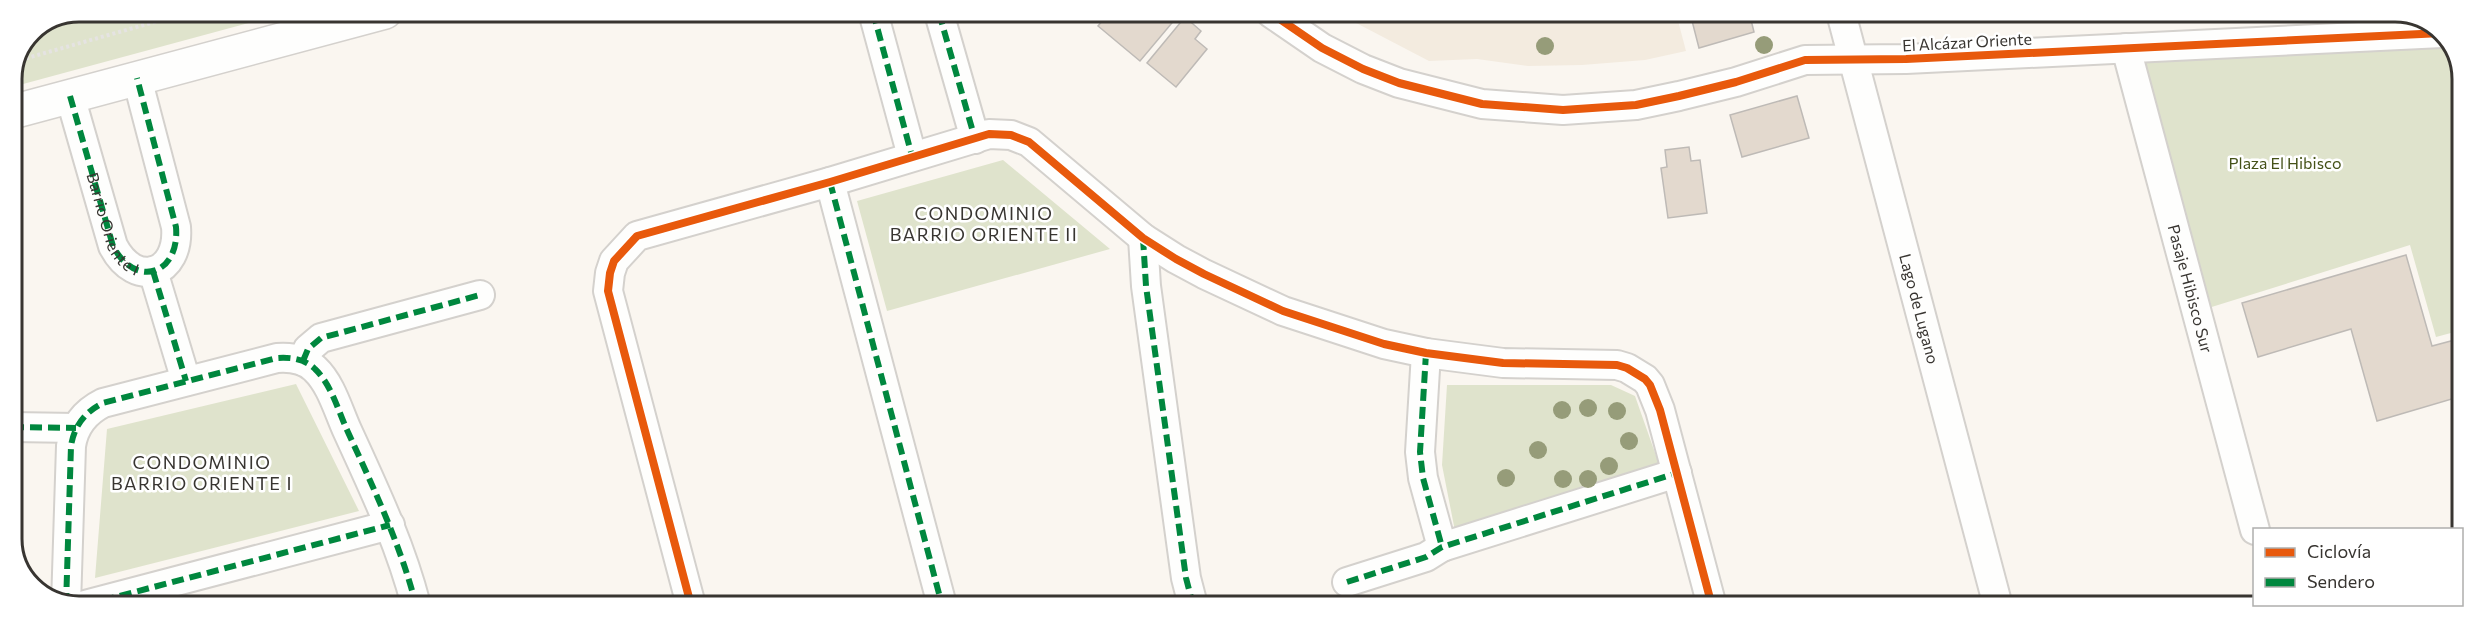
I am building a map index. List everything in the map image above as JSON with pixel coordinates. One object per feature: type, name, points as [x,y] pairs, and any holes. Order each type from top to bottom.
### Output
[{"type":"street","points":[[22,109],[347,22]]},
{"type":"street","points":[[876,22],[912,156]]},
{"type":"street","points":[[942,22],[975,139]]},
{"type":"street","name":"El Alcázar Oriente","points":[[1284,22],[1322,48],[1363,69],[1398,83],[1482,104],[1525,109],[1590,109],[1636,105],[1736,82],[1805,60],[1906,59],[2127,48],[2373,25],[2426,31]]},
{"type":"street","name":"Lago de Lugano","points":[[1843,22],[1995,596]]},
{"type":"street","name":"Pasaje Hibisco Sur","points":[[2127,48],[2254,528]]},
{"type":"street","name":"Barrio Oriente I","points":[[70,96],[118,257],[135,271],[153,271],[164,266],[176,249],[176,226],[137,78]]},
{"type":"street","points":[[689,596],[608,291],[614,261],[637,236],[830,182],[912,156],[1001,134],[1029,142],[1143,238],[1176,260],[1283,311],[1384,344],[1426,353],[1503,363],[1617,365],[1645,379],[1650,385],[1660,411],[1709,596]]},
{"type":"street","points":[[830,182],[940,596]]},
{"type":"street","points":[[1143,238],[1149,309],[1186,578],[1191,596]]},
{"type":"street","points":[[153,271],[186,381]]},
{"type":"street","points":[[303,361],[308,349],[321,338],[480,295]]},
{"type":"street","points":[[1426,353],[1420,453],[1423,478],[1442,547]]},
{"type":"street","points":[[66,593],[72,438],[86,414],[103,403],[277,358],[303,361],[316,370],[327,386],[390,525],[414,596]]},
{"type":"street","points":[[23,427],[76,428]]},
{"type":"street","points":[[1347,582],[1426,557],[1442,547],[1677,473]]},
{"type":"street","points":[[119,596],[390,525]]},
{"type":"path","points":[[27,58],[155,22]]},
{"type":"shaded area","points":[[1354,22],[1678,22],[1686,51],[1645,60],[1582,65],[1528,66],[1477,59],[1429,61]]},
{"type":"green space","points":[[80,22],[252,22],[22,84],[27,58],[39,39],[58,27],[69,24]]},
{"type":"green space","name":"Plaza El Hibisco","points":[[2437,41],[2445,51],[2451,65],[2452,76],[2452,333],[2436,337],[2410,245],[2202,310],[2137,57]]},
{"type":"green space","points":[[1003,160],[1110,249],[887,311],[857,201]]},
{"type":"green space","points":[[296,384],[359,511],[95,578],[107,429]]},
{"type":"green space","points":[[1447,385],[1611,385],[1635,396],[1660,467],[1455,531],[1442,465]]},
{"type":"building","points":[[1101,22],[1173,22],[1140,61],[1098,26]]},
{"type":"building","points":[[1181,22],[1191,22],[1201,31],[1195,39],[1207,49],[1176,87],[1147,63]]},
{"type":"building","points":[[1692,22],[1752,22],[1754,32],[1699,48]]},
{"type":"building","points":[[1797,96],[1809,138],[1742,157],[1730,115]]},
{"type":"building","points":[[1689,147],[1691,161],[1700,160],[1707,213],[1668,218],[1661,168],[1667,167],[1665,150]]},
{"type":"building","points":[[2406,255],[2432,346],[2452,341],[2452,399],[2377,421],[2351,329],[2258,357],[2242,303]]},
{"type":"marked path","points":[[876,22],[912,156]]},
{"type":"marked path","points":[[942,22],[975,139]]},
{"type":"marked path","points":[[70,96],[113,246],[122,260],[133,268],[144,272],[155,271],[171,256],[176,227],[137,78]]},
{"type":"marked path","points":[[830,182],[940,596]]},
{"type":"marked path","points":[[1143,238],[1146,286],[1186,578],[1191,596]]},
{"type":"marked path","points":[[153,271],[186,381]]},
{"type":"marked path","points":[[303,361],[308,349],[321,338],[480,295]]},
{"type":"marked path","points":[[1426,353],[1420,452],[1423,478],[1442,547]]},
{"type":"marked path","points":[[66,593],[71,446],[75,432],[86,415],[103,403],[282,358],[298,359],[307,363],[321,375],[330,390],[394,537],[414,596]]},
{"type":"marked path","points":[[23,427],[76,428]]},
{"type":"marked path","points":[[1347,582],[1426,557],[1442,547],[1677,473]]},
{"type":"marked path","points":[[119,596],[390,525]]},
{"type":"cycle path","points":[[1284,22],[1322,48],[1363,69],[1399,83],[1482,104],[1563,110],[1636,105],[1736,82],[1805,60],[1906,59],[2429,34]]},
{"type":"cycle path","points":[[689,596],[608,291],[614,261],[637,236],[830,182],[989,134],[1011,135],[1029,142],[1143,238],[1204,274],[1283,311],[1384,344],[1426,353],[1503,363],[1617,365],[1645,379],[1650,385],[1660,410],[1709,596]]},
{"type":"district","name":"CONDOMINIO BARRIO ORIENTE II","points":[[984,224]]},
{"type":"district","name":"CONDOMINIO BARRIO ORIENTE I","points":[[202,473]]}]
